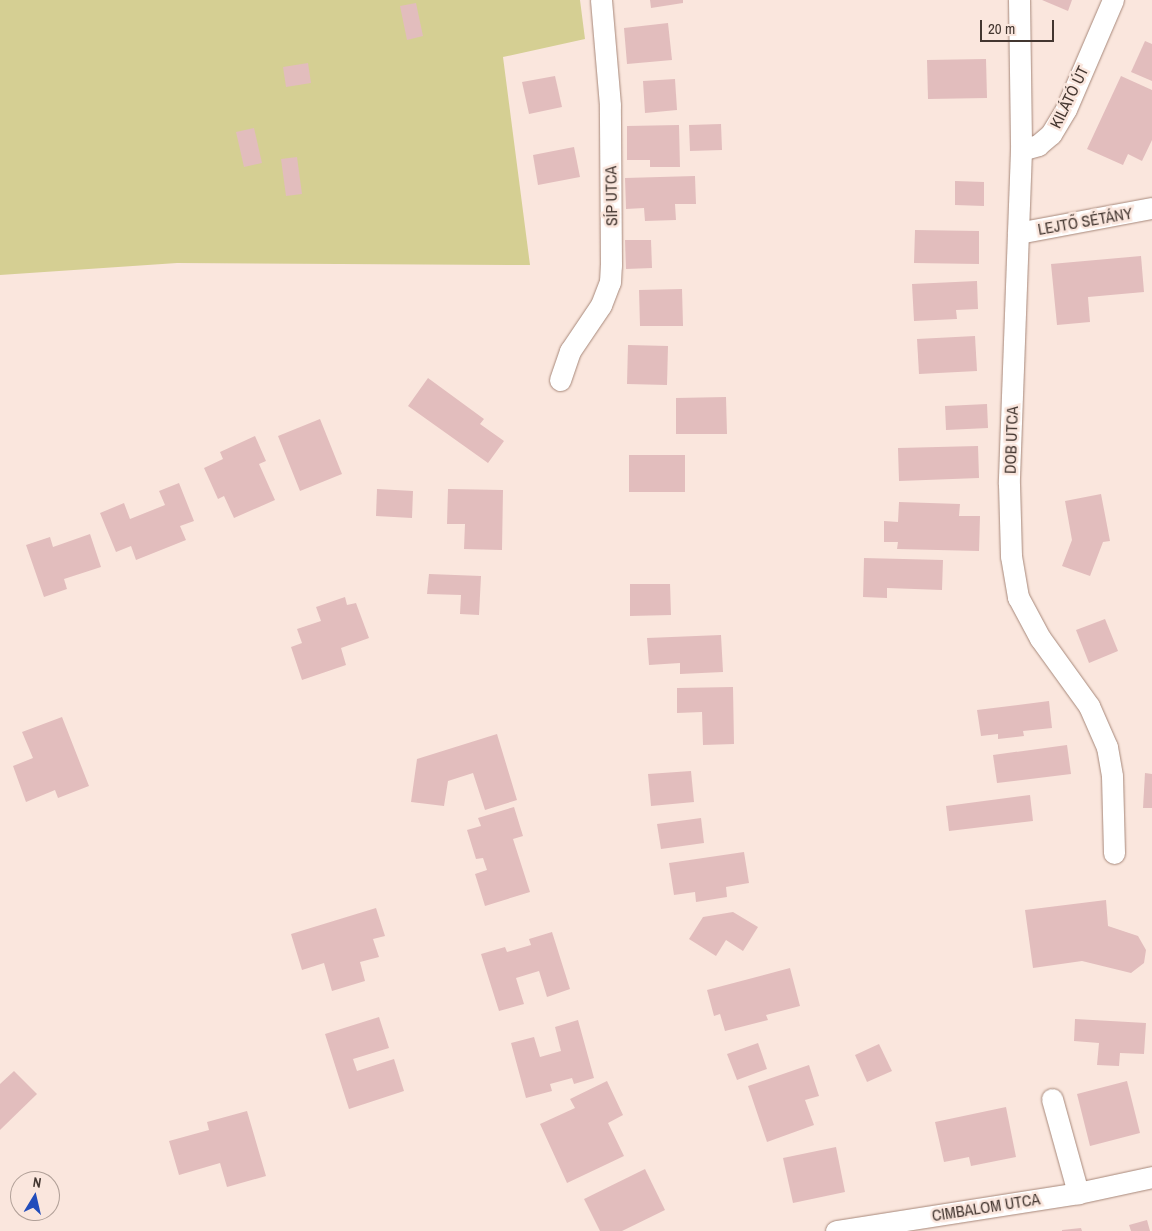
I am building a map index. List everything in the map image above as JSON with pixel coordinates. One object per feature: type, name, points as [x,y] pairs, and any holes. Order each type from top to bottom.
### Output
[{"type":"street","name":"SÍP UTCA","points":[[560,380],[570,351],[601,305],[611,273],[610,105],[601,0]]},
{"type":"street","name":"DOB UTCA","points":[[1019,0],[1021,150],[1009,484],[1010,556],[1018,598],[1040,638],[1089,706],[1107,747],[1112,776],[1114,853]]},
{"type":"street","name":"KILÁTÓ ÚT","points":[[1021,150],[1038,144],[1051,134],[1066,109],[1113,0]]},
{"type":"street","name":"LEJTŐ SÉTÁNY","points":[[1018,233],[1152,208]]},
{"type":"street","points":[[1052,1099],[1078,1193]]},
{"type":"street","name":"CIMBALOM UTCA","points":[[836,1231],[1078,1193],[1152,1177]]},
{"type":"shaded area","points":[[0,0],[580,0],[585,39],[503,57],[530,265],[177,263],[0,275]]},
{"type":"building","points":[[650,0],[683,0],[683,3],[651,8]]},
{"type":"building","points":[[1042,0],[1072,0],[1068,11]]},
{"type":"building","points":[[416,3],[423,36],[407,40],[400,6]]},
{"type":"building","points":[[668,23],[672,60],[627,64],[624,28]]},
{"type":"building","points":[[1145,41],[1152,44],[1152,81],[1131,72]]},
{"type":"building","points":[[986,59],[987,98],[928,99],[927,60]]},
{"type":"building","points":[[308,63],[311,83],[286,87],[283,67]]},
{"type":"building","points":[[555,76],[562,107],[529,114],[522,82]]},
{"type":"building","points":[[1121,76],[1152,90],[1152,140],[1142,161],[1128,154],[1123,165],[1087,149]]},
{"type":"building","points":[[675,79],[677,110],[645,113],[643,81]]},
{"type":"building","points":[[721,124],[722,150],[690,151],[689,125]]},
{"type":"building","points":[[679,125],[680,167],[650,167],[650,160],[627,160],[627,126]]},
{"type":"building","points":[[254,128],[262,163],[244,167],[236,132]]},
{"type":"building","points":[[574,147],[580,177],[538,185],[533,155]]},
{"type":"building","points":[[297,157],[302,194],[286,196],[281,159]]},
{"type":"building","points":[[695,176],[696,204],[675,204],[676,220],[645,221],[644,208],[626,209],[625,178]]},
{"type":"building","points":[[955,181],[984,182],[984,206],[955,205]]},
{"type":"building","points":[[915,230],[979,231],[979,264],[914,263]]},
{"type":"building","points":[[625,240],[651,240],[652,268],[626,269]]},
{"type":"building","points":[[1141,256],[1144,292],[1088,297],[1090,322],[1057,325],[1051,264]]},
{"type":"building","points":[[977,281],[978,309],[956,310],[957,319],[914,321],[912,284]]},
{"type":"building","points":[[682,289],[683,326],[640,326],[639,290]]},
{"type":"building","points":[[975,336],[977,371],[919,374],[917,339]]},
{"type":"building","points":[[628,345],[668,346],[667,385],[627,384]]},
{"type":"building","points":[[428,378],[484,419],[480,424],[504,441],[488,463],[408,406]]},
{"type":"building","points":[[726,397],[727,434],[676,434],[676,398]]},
{"type":"building","points":[[987,404],[988,428],[946,430],[945,406]]},
{"type":"building","points":[[320,419],[342,474],[300,491],[278,436]]},
{"type":"building","points":[[255,436],[266,461],[259,464],[275,500],[234,518],[224,496],[218,499],[204,468],[223,459],[220,452]]},
{"type":"building","points":[[978,446],[979,478],[899,481],[898,448]]},
{"type":"building","points":[[629,455],[685,455],[685,492],[629,492]]},
{"type":"building","points":[[179,483],[194,521],[180,526],[186,540],[136,560],[131,546],[116,552],[100,513],[124,503],[130,519],[165,505],[159,491]]},
{"type":"building","points":[[377,489],[413,491],[412,518],[376,516]]},
{"type":"building","points":[[448,489],[503,490],[502,550],[464,549],[465,524],[447,524]]},
{"type":"building","points":[[1101,494],[1110,541],[1103,542],[1090,576],[1062,566],[1072,540],[1065,501]]},
{"type":"building","points":[[899,502],[960,504],[959,516],[980,516],[979,551],[897,549],[898,542],[884,542],[884,521],[898,522]]},
{"type":"building","points":[[90,534],[101,567],[64,579],[67,589],[44,597],[26,545],[50,537],[53,547]]},
{"type":"building","points":[[864,558],[943,560],[942,590],[887,588],[887,598],[863,597]]},
{"type":"building","points":[[429,574],[481,576],[479,615],[460,614],[461,595],[427,594]]},
{"type":"building","points":[[630,584],[670,584],[671,615],[630,616]]},
{"type":"building","points":[[345,597],[347,605],[356,603],[369,638],[341,648],[346,665],[302,680],[291,647],[302,643],[297,629],[321,621],[316,607]]},
{"type":"building","points":[[1105,619],[1118,651],[1089,663],[1076,630]]},
{"type":"building","points":[[721,635],[723,672],[680,674],[680,663],[649,665],[647,638]]},
{"type":"building","points":[[733,687],[734,744],[703,745],[702,712],[677,713],[677,688]]},
{"type":"building","points":[[1049,701],[1052,728],[1023,731],[1024,736],[998,739],[998,734],[981,736],[977,710]]},
{"type":"building","points":[[62,717],[89,786],[58,798],[55,790],[26,802],[13,766],[33,758],[22,732]]},
{"type":"building","points":[[497,734],[517,800],[485,810],[473,773],[448,781],[444,806],[411,802],[417,759]]},
{"type":"building","points":[[1067,745],[1071,774],[997,783],[993,755]]},
{"type":"building","points":[[691,771],[694,802],[651,806],[648,774]]},
{"type":"building","points":[[1145,773],[1152,774],[1152,808],[1143,808]]},
{"type":"building","points":[[1030,795],[1033,821],[949,831],[946,806]]},
{"type":"building","points":[[514,807],[523,836],[513,839],[530,892],[485,906],[475,874],[487,870],[483,858],[476,859],[467,830],[481,826],[478,818]]},
{"type":"building","points":[[701,818],[704,843],[661,849],[657,824]]},
{"type":"building","points":[[744,852],[749,883],[726,887],[727,897],[696,902],[695,892],[674,895],[669,863]]},
{"type":"building","points":[[1106,900],[1108,926],[1138,936],[1146,950],[1144,963],[1131,973],[1082,961],[1033,968],[1025,910]]},
{"type":"building","points":[[376,908],[385,936],[373,939],[379,957],[360,962],[365,981],[332,991],[324,963],[302,970],[291,934]]},
{"type":"building","points":[[733,912],[758,927],[743,951],[726,940],[716,956],[689,939],[703,917]]},
{"type":"building","points":[[552,932],[570,989],[547,997],[539,971],[516,978],[524,1004],[499,1011],[481,954],[505,947],[507,952],[531,945],[529,939]]},
{"type":"building","points":[[790,968],[800,1006],[766,1015],[768,1020],[725,1031],[720,1014],[714,1016],[707,990]]},
{"type":"building","points":[[379,1017],[389,1048],[353,1059],[357,1071],[394,1059],[404,1091],[349,1109],[325,1034]]},
{"type":"building","points":[[1075,1019],[1146,1023],[1144,1054],[1120,1053],[1119,1066],[1097,1065],[1099,1043],[1074,1041]]},
{"type":"building","points":[[578,1020],[594,1078],[574,1084],[572,1078],[550,1084],[552,1091],[526,1098],[511,1043],[534,1037],[540,1057],[561,1051],[555,1027]]},
{"type":"building","points":[[758,1043],[767,1069],[737,1080],[727,1054]]},
{"type":"building","points":[[879,1044],[892,1071],[867,1082],[855,1055]]},
{"type":"building","points":[[809,1065],[819,1096],[805,1100],[814,1125],[767,1142],[748,1086]]},
{"type":"building","points":[[14,1071],[37,1094],[0,1130],[0,1084]]},
{"type":"building","points":[[607,1081],[623,1115],[608,1123],[624,1156],[567,1183],[540,1124],[575,1108],[570,1099]]},
{"type":"building","points":[[1127,1081],[1140,1133],[1090,1146],[1077,1094]]},
{"type":"building","points":[[1006,1107],[1016,1157],[971,1166],[969,1157],[944,1162],[935,1122]]},
{"type":"building","points":[[247,1111],[266,1176],[227,1187],[220,1163],[179,1175],[169,1141],[209,1130],[207,1122]]},
{"type":"building","points":[[836,1147],[845,1192],[793,1203],[783,1158]]},
{"type":"building","points":[[645,1169],[665,1210],[622,1231],[600,1231],[584,1199]]},
{"type":"building","points":[[1147,1220],[1150,1231],[1131,1231],[1129,1225]]},
{"type":"building","points":[[1081,1228],[1082,1231],[1062,1231],[1062,1230]]}]
